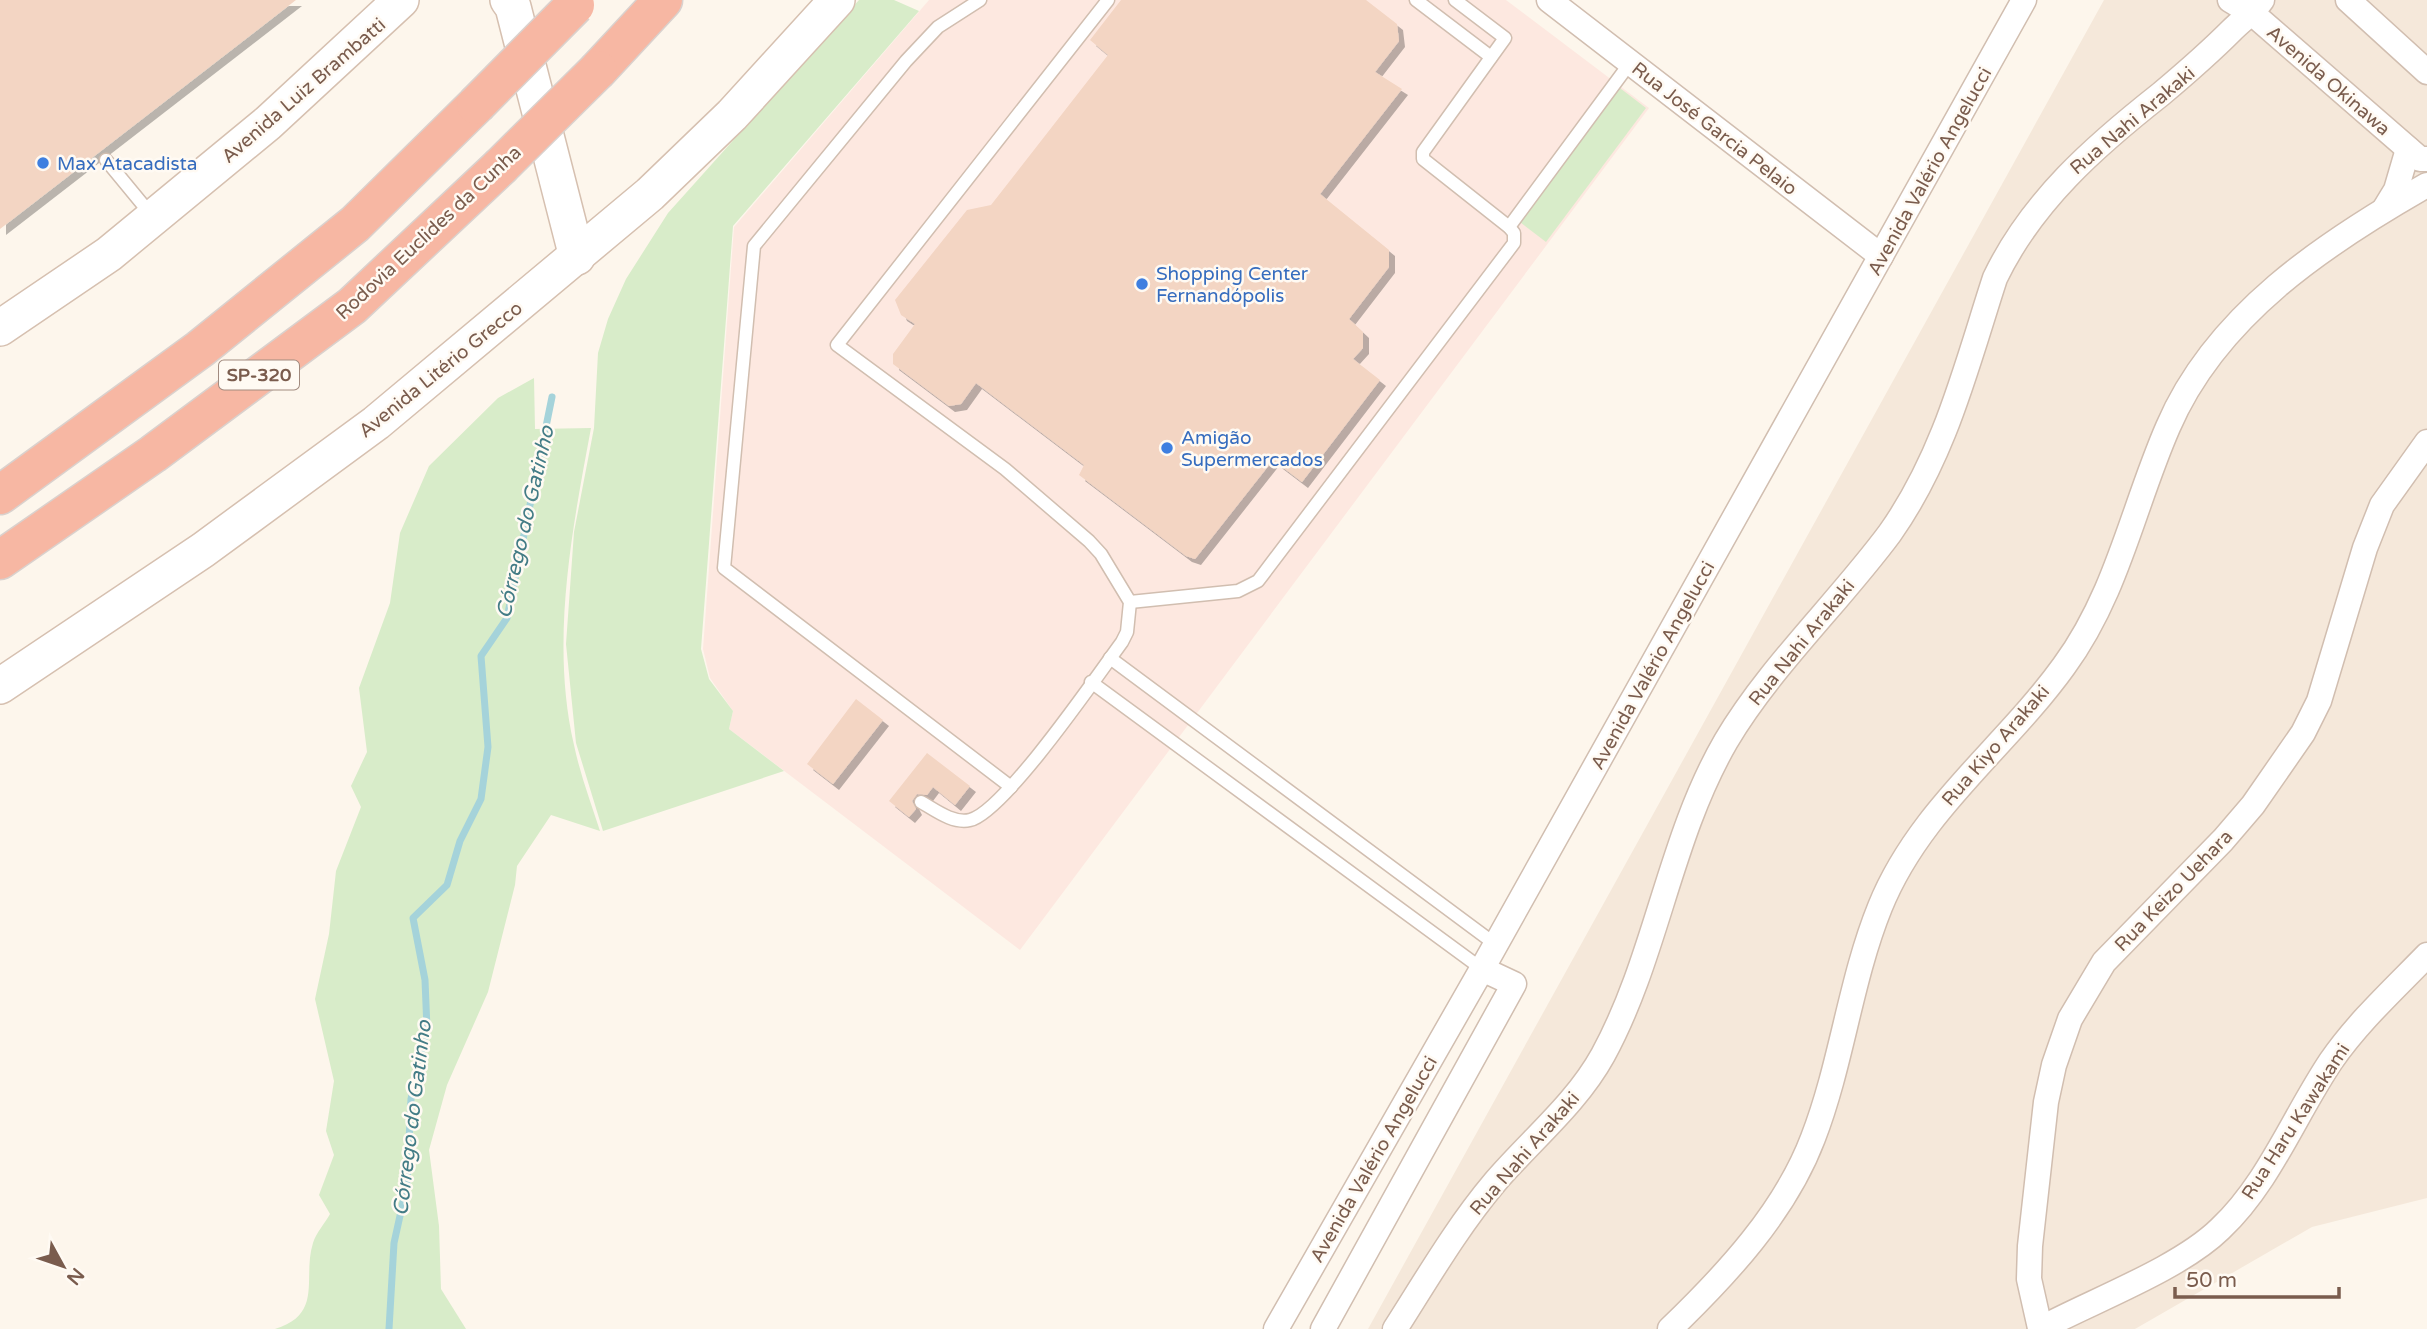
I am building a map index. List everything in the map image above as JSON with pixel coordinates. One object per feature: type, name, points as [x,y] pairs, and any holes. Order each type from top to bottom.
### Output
[{"type":"highway","name":"Rodovia Euclides da Cunha","points":[[0,560],[153,454],[352,306],[500,167],[598,70],[663,0]]},
{"type":"highway","name":"SP-320","points":[[0,495],[190,356],[344,232],[577,3]]},
{"type":"main road","name":"Avenida Luiz Brambatti","points":[[0,328],[109,254],[268,123],[401,0]]},
{"type":"main road","name":"Avenida Litério Grecco","points":[[0,686],[203,550],[376,423],[650,194],[732,115],[837,0]]},
{"type":"main road","points":[[512,2],[577,257]]},
{"type":"street","name":"Rua José Garcia Pelaio","points":[[1549,0],[1881,256]]},
{"type":"street","name":"Avenida Valério Angelucci","points":[[1276,1329],[1482,969],[2024,0]]},
{"type":"street","name":"Avenida Okinawa","points":[[2230,0],[2257,7],[2418,154]]},
{"type":"street","points":[[2348,0],[2427,72]]},
{"type":"street","name":"Rua Nahi Arakaki","points":[[1395,1329],[1465,1220],[1495,1182],[1578,1093],[1601,1059],[1629,999],[1675,856],[1710,773],[1752,702],[1889,533],[1926,474],[1947,431],[1995,278],[2006,255],[2072,168],[2189,72],[2257,7]]},
{"type":"street","name":"Rua Kiyo Arakaki","points":[[2394,204],[2396,190],[2418,154]]},
{"type":"street","name":"Rua Kiyo Arakaki","points":[[1670,1329],[1708,1292],[1746,1247],[1805,1158],[1821,1117],[1857,981],[1884,899],[1905,859],[1942,804],[2020,721],[2064,666],[2087,631],[2114,576],[2168,426],[2201,367],[2227,333],[2310,260],[2427,185]]},
{"type":"street","points":[[2394,204],[2427,197]]},
{"type":"street","name":"Rua Keizo Uehara","points":[[2040,1329],[2029,1279],[2030,1246],[2046,1102],[2054,1065],[2070,1019],[2104,961],[2223,840],[2253,805],[2303,733],[2319,701],[2365,548],[2382,505],[2427,442]]},
{"type":"street","name":"Rua Haru Kawakami","points":[[2040,1329],[2199,1248],[2221,1228],[2268,1166],[2331,1062],[2358,1027],[2427,955]]},
{"type":"street","name":"Avenida Valério Angelucci","points":[[1323,1329],[1514,984],[1482,969]]},
{"type":"lane","points":[[980,0],[938,27],[906,61],[754,246],[724,568],[1012,787]]},
{"type":"lane","points":[[921,802],[959,820],[971,820],[989,811],[1012,787],[1110,659],[1127,632],[1130,601],[1101,554],[1079,532],[1005,469],[837,345],[1108,0]]},
{"type":"lane","points":[[1416,0],[1491,57]]},
{"type":"lane","points":[[1130,601],[1238,591],[1258,581],[1514,243],[1514,233],[1509,227],[1425,162],[1422,156],[1505,38],[1455,0]]},
{"type":"lane","points":[[1509,227],[1630,63]]},
{"type":"lane","points":[[106,160],[153,218]]},
{"type":"lane","points":[[1110,659],[1495,944]]},
{"type":"lane","points":[[1091,682],[1482,969]]},
{"type":"shaded area","points":[[929,0],[1506,0],[1649,108],[1020,950],[729,729],[733,711],[710,678],[703,649],[734,227]]},
{"type":"shaded area","points":[[2104,0],[2427,0],[2427,1198],[2312,1227],[2135,1329],[1368,1329]]},
{"type":"green space","points":[[859,0],[894,0],[919,11],[733,226],[701,649],[709,679],[733,711],[729,729],[784,771],[603,831],[576,743],[566,644],[574,532],[594,428],[598,353],[608,319],[626,279],[668,213]]},
{"type":"green space","points":[[1616,85],[1646,108],[1546,242],[1516,219]]},
{"type":"green space","points":[[534,378],[535,429],[591,428],[566,586],[564,666],[574,745],[600,831],[551,815],[517,866],[515,885],[488,992],[447,1085],[429,1150],[439,1226],[441,1289],[466,1329],[275,1329],[300,1314],[306,1304],[313,1243],[330,1214],[319,1195],[334,1155],[326,1131],[334,1081],[315,999],[329,934],[336,871],[361,807],[351,786],[367,752],[359,688],[390,603],[400,533],[429,466],[498,398]]},
{"type":"building","name":"Max Atacadista","points":[[0,0],[296,0],[0,229]]},
{"type":"building","name":"Shopping Center Fernandópolis","points":[[1121,0],[1366,0],[1397,24],[1399,41],[1375,72],[1402,89],[1320,194],[1389,250],[1389,267],[1349,319],[1363,332],[1363,348],[1353,359],[1380,380],[1302,482],[1273,460],[1195,559],[1186,556],[1079,475],[1084,465],[976,383],[961,404],[949,406],[893,364],[893,354],[915,324],[901,315],[895,300],[967,210],[991,205],[1108,55],[1090,40]]},
{"type":"building","points":[[856,699],[883,720],[833,784],[807,764]]},
{"type":"building","points":[[927,753],[970,786],[955,805],[933,787],[927,795],[917,794],[912,801],[916,809],[909,817],[889,801]]},
{"type":"waterway","name":"Córrego do Gatinho","points":[[389,1329],[394,1243],[407,1184],[411,1099],[427,1029],[425,980],[413,918],[447,885],[460,841],[481,799],[488,747],[481,656],[507,618],[552,397]]},
{"type":"place","name":"Max Atacadista","points":[[43,163]]},
{"type":"place","name":"Shopping Center Fernandópolis","points":[[1142,284]]},
{"type":"place","name":"Amigão Supermercados","points":[[1167,448]]}]
